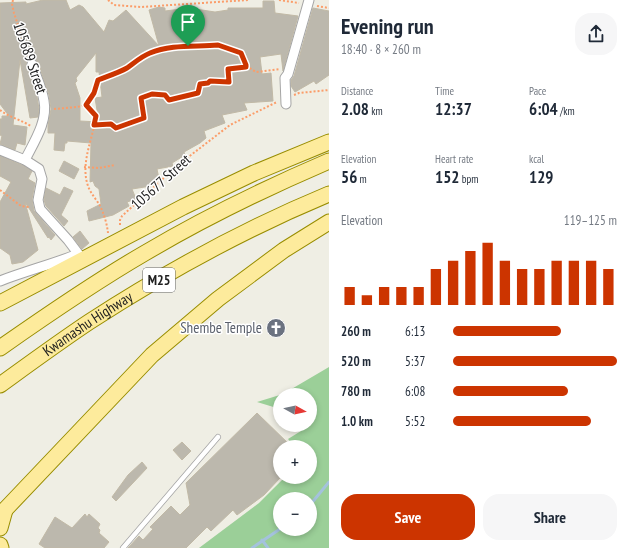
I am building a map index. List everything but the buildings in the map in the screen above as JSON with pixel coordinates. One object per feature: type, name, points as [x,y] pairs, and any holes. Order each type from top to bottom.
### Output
[{"type":"main road","points":[[0,303],[81,257],[183,207],[254,173],[329,142]]},
{"type":"main road","name":"Kwamashu Highway","points":[[0,348],[51,312],[144,253],[240,202],[329,161]]},
{"type":"main road","name":"Kwamashu Highway","points":[[0,385],[89,322],[144,288],[254,228],[329,194]]},
{"type":"main road","points":[[0,528],[2,512],[152,355],[218,299],[284,250],[329,222]]},
{"type":"street","points":[[286,101],[284,78],[288,74],[309,2]]},
{"type":"street","name":"105689 Street","points":[[25,160],[39,131],[45,109],[42,90],[32,64]]},
{"type":"street","points":[[0,150],[25,160],[39,169],[42,185],[38,200],[40,209],[81,257],[0,281]]},
{"type":"lane","points":[[123,548],[218,437]]},
{"type":"path","name":"105689 Street","points":[[13,0],[12,4],[14,13],[32,64]]},
{"type":"path","points":[[108,0],[114,5],[141,7],[248,0]]},
{"type":"path","points":[[278,0],[309,2],[329,8]]},
{"type":"path","points":[[45,109],[86,105],[94,93],[98,80],[125,68],[149,53],[162,49],[218,45],[241,53],[246,67]]},
{"type":"path","points":[[94,125],[111,124],[116,128],[131,124],[144,118],[141,98],[152,94],[165,95],[169,100],[198,93],[200,84],[208,83],[210,81],[229,82],[228,69],[246,67],[256,72],[290,67]]},
{"type":"path","name":"105677 Street","points":[[117,228],[120,226],[122,216],[178,165],[235,122],[286,101],[298,93],[329,90]]},
{"type":"path","points":[[86,105],[96,116],[84,167],[88,187],[100,206],[107,225],[109,237],[112,234]]},
{"type":"path","points":[[0,110],[7,116],[19,119],[39,131]]},
{"type":"path","points":[[84,167],[99,168],[115,165]]},
{"type":"path","points":[[0,190],[21,206],[40,209]]},
{"type":"green space","points":[[329,367],[329,548],[199,548],[259,503],[278,484],[317,484],[317,440],[288,439],[299,432],[317,432],[317,388],[293,388]]},
{"type":"green space","points":[[273,397],[273,407],[257,402]]},
{"type":"waterway","points":[[317,497],[329,482]]},
{"type":"waterway","points":[[252,548],[273,534]]},
{"type":"waterway","points":[[262,540],[268,548]]},
{"type":"place","name":"Shembe Temple","points":[[276,328]]},
{"type":"route","points":[[218,45],[241,53],[246,67],[228,69],[229,82],[223,83],[218,81],[210,81],[208,83],[200,84],[198,93],[169,100],[165,95],[152,94],[141,98],[144,118],[131,124],[116,128],[111,124],[94,125],[96,116],[86,105],[94,93],[98,80],[125,68],[149,53],[162,49],[188,46],[218,45]]}]
